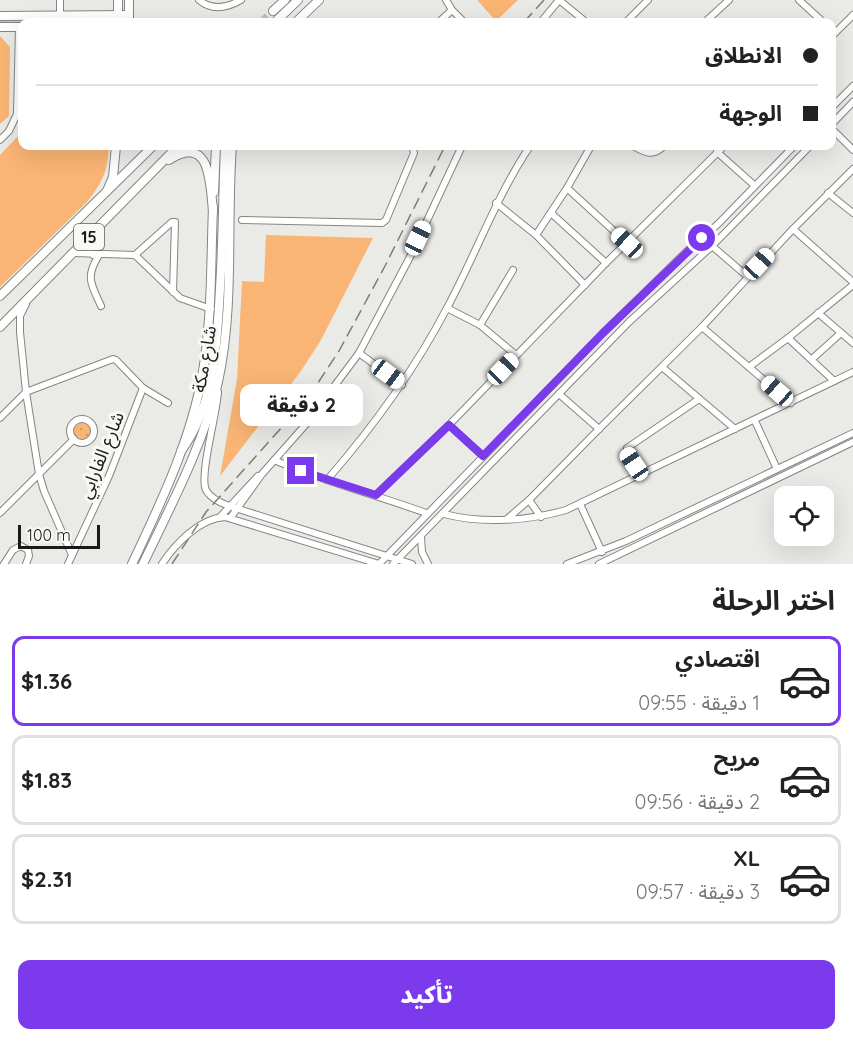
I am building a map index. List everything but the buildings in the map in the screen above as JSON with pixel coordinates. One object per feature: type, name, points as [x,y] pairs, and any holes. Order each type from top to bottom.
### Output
[{"type":"highway","points":[[273,11],[285,0]]},
{"type":"highway","points":[[279,18],[298,0]]},
{"type":"highway","points":[[300,18],[319,0]]},
{"type":"highway","name":"15","points":[[0,296],[149,150]]},
{"type":"highway","name":"15","points":[[0,327],[174,150]]},
{"type":"highway","points":[[181,451],[192,434],[201,411],[212,373],[216,347],[225,150]]},
{"type":"highway","points":[[158,166],[181,152],[189,152],[200,158],[208,167],[213,211]]},
{"type":"main road","points":[[129,0],[129,18]]},
{"type":"main road","points":[[103,15],[112,10],[118,1]]},
{"type":"main road","points":[[118,1],[118,18]]},
{"type":"main road","points":[[0,16],[103,15],[114,18]]},
{"type":"main road","points":[[0,27],[18,27]]},
{"type":"main road","points":[[107,191],[112,177],[115,150]]},
{"type":"main road","name":"شارع مكة","points":[[132,564],[181,451],[202,378],[211,309],[216,150]]},
{"type":"main road","name":"شارع مكة","points":[[143,564],[201,438],[218,381],[228,300],[232,150]]},
{"type":"street","points":[[60,0],[60,15]]},
{"type":"street","points":[[199,0],[221,8],[241,0]]},
{"type":"street","points":[[446,0],[460,18]]},
{"type":"street","points":[[544,18],[559,0],[581,18]]},
{"type":"street","points":[[630,18],[648,0]]},
{"type":"street","points":[[709,18],[729,0]]},
{"type":"street","points":[[799,0],[819,18]]},
{"type":"street","points":[[443,18],[452,10]]},
{"type":"street","points":[[836,30],[853,15]]},
{"type":"street","points":[[836,103],[853,86]]},
{"type":"street","points":[[0,140],[9,131],[17,114],[18,92]]},
{"type":"street","points":[[836,121],[853,102]]},
{"type":"street","points":[[836,131],[853,150]]},
{"type":"street","points":[[242,219],[382,223],[386,220],[414,153],[413,150]]},
{"type":"street","points":[[162,564],[183,539],[233,507],[307,423],[359,353],[410,257],[460,150]]},
{"type":"street","points":[[327,480],[402,385],[447,308],[496,203],[528,150]]},
{"type":"street","points":[[536,235],[589,150]]},
{"type":"street","points":[[642,150],[650,154],[659,150]]},
{"type":"street","points":[[376,495],[449,425],[719,150]]},
{"type":"street","points":[[220,517],[231,517],[379,564],[426,513],[622,315],[718,224],[790,150]]},
{"type":"street","points":[[396,562],[629,322],[712,246],[806,150]]},
{"type":"street","points":[[717,152],[754,185]]},
{"type":"street","points":[[507,519],[529,500],[702,327],[793,229],[853,169]]},
{"type":"street","points":[[567,188],[627,243]]},
{"type":"street","points":[[828,193],[853,213]]},
{"type":"street","points":[[496,203],[536,235],[585,285]]},
{"type":"street","points":[[551,213],[606,263]]},
{"type":"street","points":[[74,253],[135,255],[172,222],[175,222],[173,292]]},
{"type":"street","points":[[749,367],[853,284],[793,229]]},
{"type":"street","points":[[93,232],[89,240],[96,255],[90,278],[101,306]]},
{"type":"street","points":[[712,246],[748,277]]},
{"type":"street","points":[[135,255],[173,292],[187,302],[211,309]]},
{"type":"street","points":[[480,325],[513,270]]},
{"type":"street","points":[[28,299],[20,316],[20,332],[26,392],[39,474],[47,499],[72,555]]},
{"type":"street","points":[[447,308],[480,325],[516,355]]},
{"type":"street","points":[[818,314],[853,343]]},
{"type":"street","points":[[622,315],[629,322]]},
{"type":"street","points":[[0,327],[9,324],[20,332]]},
{"type":"street","points":[[702,327],[791,403]]},
{"type":"street","points":[[812,359],[841,333]]},
{"type":"street","points":[[788,338],[834,381]]},
{"type":"street","points":[[359,353],[402,385]]},
{"type":"street","points":[[0,418],[26,392],[113,359],[143,388],[168,403]]},
{"type":"street","points":[[662,367],[735,429]]},
{"type":"street","points":[[444,514],[460,518],[541,517],[580,504],[853,372]]},
{"type":"street","points":[[218,381],[217,404],[204,480],[208,493],[233,507],[385,556],[396,562],[412,564]]},
{"type":"street","name":"شارع الفارابي","points":[[68,564],[109,476],[143,388]]},
{"type":"street","points":[[559,394],[598,429]]},
{"type":"street","points":[[640,474],[627,454],[627,448],[699,399]]},
{"type":"street","points":[[755,421],[777,469]]},
{"type":"street","points":[[449,425],[483,456]]},
{"type":"street","points":[[567,564],[602,552],[853,433]]},
{"type":"street","points":[[0,513],[74,439]]},
{"type":"street","points":[[598,564],[853,442]]},
{"type":"street","points":[[274,460],[426,513]]},
{"type":"street","points":[[529,500],[541,517]]},
{"type":"street","points":[[580,504],[602,552]]},
{"type":"street","points":[[231,517],[233,507]]},
{"type":"street","points":[[421,537],[422,552],[428,564]]},
{"type":"street","points":[[4,564],[13,550],[21,546],[28,550],[29,556],[26,564]]},
{"type":"shaded area","points":[[477,0],[518,0],[499,18],[493,18]]},
{"type":"shaded area","points":[[0,19],[18,19],[18,24],[0,24]]},
{"type":"shaded area","points":[[0,36],[10,47],[9,116],[0,124]]},
{"type":"shaded area","points":[[18,136],[18,150],[108,150],[106,169],[88,201],[0,287],[0,155]]},
{"type":"shaded area","points":[[266,235],[373,238],[321,340],[301,371],[220,476],[237,379],[242,281],[264,282]]},
{"type":"shaded area","points":[[82,421],[89,424],[92,431],[89,438],[82,441],[75,438],[72,431],[75,424]]},
{"type":"tunnel","points":[[266,18],[273,11]]},
{"type":"railway","points":[[528,18],[544,0]]},
{"type":"railway","points":[[172,564],[206,512],[308,398],[339,351],[443,150]]},
{"type":"route","points":[[301,471],[376,495],[449,425],[483,456],[603,333],[702,238]]}]
